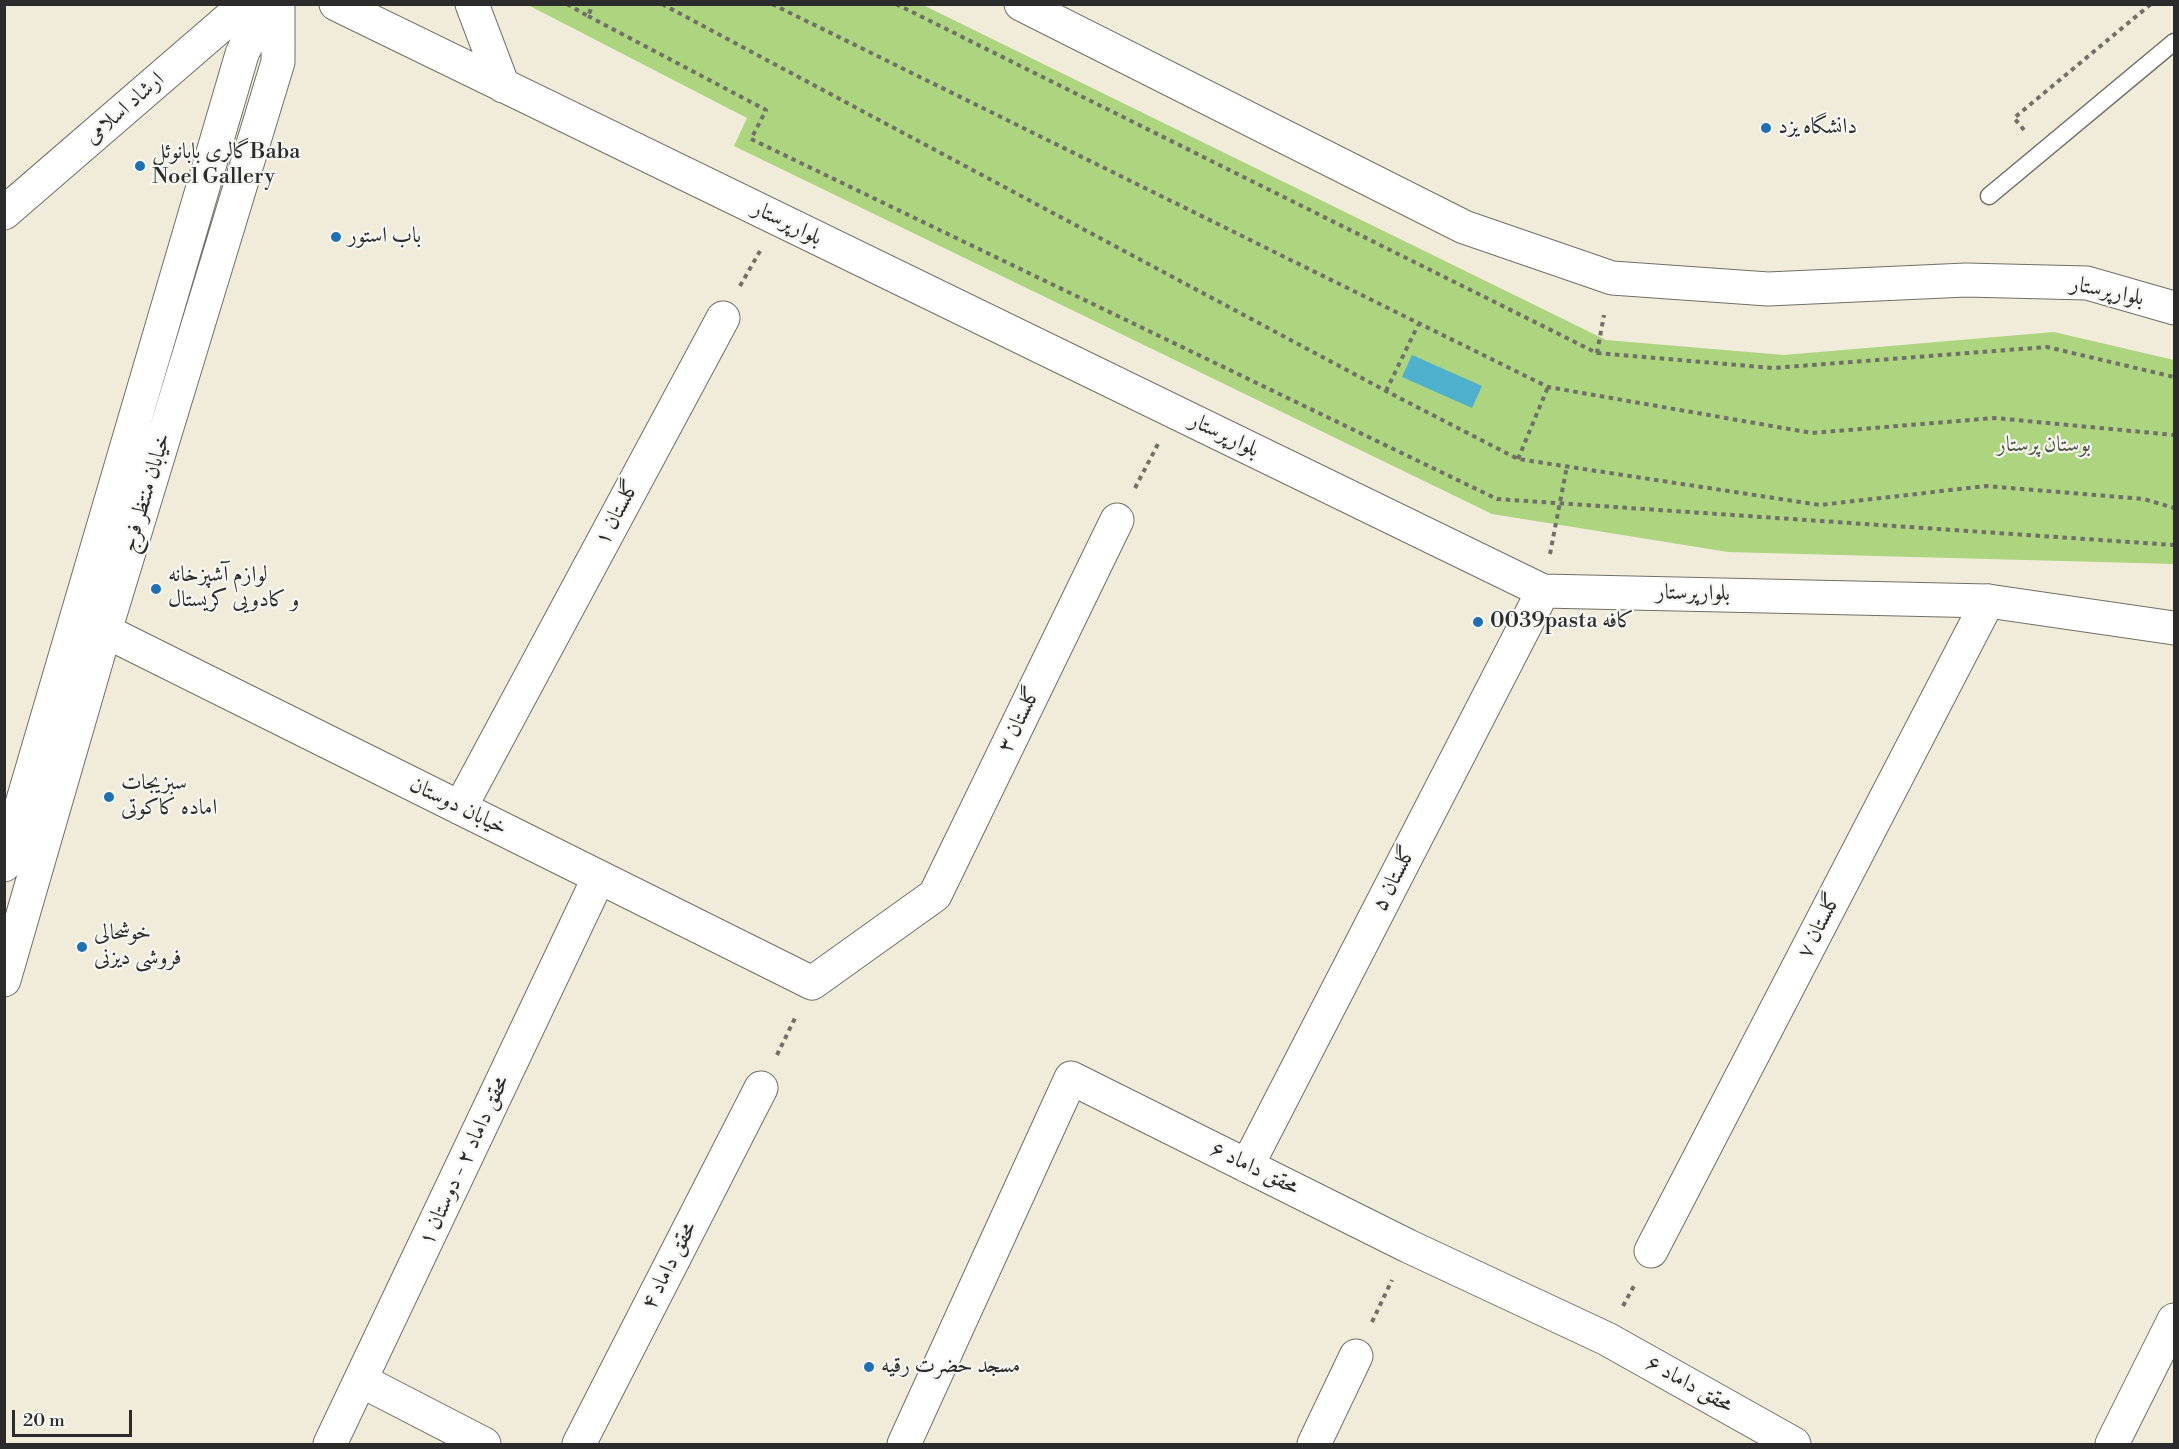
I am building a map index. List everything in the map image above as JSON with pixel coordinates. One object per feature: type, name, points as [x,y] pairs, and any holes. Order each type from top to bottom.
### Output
[{"type":"street","name":"ارشاد اسلامی","points":[[4,213],[246,4]]},
{"type":"street","name":"خیابان منتظر فرج","points":[[4,865],[242,54],[265,4]]},
{"type":"street","name":"خیابان منتظر فرج","points":[[4,980],[105,632],[278,62],[278,4]]},
{"type":"street","name":"بلوارپرستار","points":[[336,4],[1543,591],[1988,601],[2175,628]]},
{"type":"street","points":[[472,4],[503,86]]},
{"type":"street","name":"بلوارپرستار","points":[[1021,4],[1464,227],[1612,278],[1768,289],[1966,279],[2087,283],[2175,308]]},
{"type":"street","name":"گلستان ۱","points":[[460,808],[723,318]]},
{"type":"street","name":"گلستان ۳","points":[[812,983],[935,895],[1118,520]]},
{"type":"street","name":"گلستان ۵","points":[[1247,1166],[1543,591]]},
{"type":"street","name":"گلستان ۷","points":[[1652,1251],[1988,601]]},
{"type":"street","name":"خیابان دوستان","points":[[105,632],[812,983]]},
{"type":"street","name":"محقق داماد ۲ - دوستان ۱","points":[[330,1444],[362,1381],[599,877]]},
{"type":"street","name":"محقق داماد ۶","points":[[904,1444],[1071,1078],[1408,1246],[1607,1339],[1794,1444]]},
{"type":"street","name":"محقق داماد ۴","points":[[579,1444],[761,1088]]},
{"type":"street","points":[[2112,1444],[2175,1320]]},
{"type":"street","points":[[1314,1444],[1356,1356]]},
{"type":"street","points":[[362,1381],[484,1444]]},
{"type":"lane","points":[[1989,196],[2175,42]]},
{"type":"path","points":[[567,4],[766,110],[751,139],[1497,499],[2175,545]]},
{"type":"path","points":[[588,16],[593,4]]},
{"type":"path","points":[[662,4],[1386,391],[1518,459],[1820,505],[1986,486],[2144,499],[2175,508]]},
{"type":"path","points":[[772,4],[1418,325],[1548,387],[1812,434],[1995,418],[2175,435]]},
{"type":"path","points":[[2042,151],[2014,118],[2151,4]]},
{"type":"path","points":[[723,318],[777,219]]},
{"type":"path","points":[[1386,391],[1418,325]]},
{"type":"path","points":[[1518,459],[1548,387]]},
{"type":"path","points":[[1118,520],[1175,412]]},
{"type":"path","points":[[1543,591],[1567,466]]},
{"type":"path","points":[[761,1088],[812,983]]},
{"type":"path","points":[[1356,1356],[1408,1246]]},
{"type":"path","points":[[1607,1339],[1652,1251]]},
{"type":"green space","name":"بوستان پرستار","points":[[528,5],[923,5],[1606,340],[1784,355],[2054,332],[2174,360],[2174,564],[1728,552],[1492,514],[734,146],[747,118]]},
{"type":"water","points":[[1412,355],[1482,386],[1472,408],[1402,377]]},
{"type":"place","name":"دانشگاه یزد","points":[[1766,128]]},
{"type":"place","name":"گالری بابانوئلBaba Noel Gallery","points":[[140,166]]},
{"type":"place","name":"باب استور","points":[[336,237]]},
{"type":"place","name":"لوازم آشپزخانه و کادویی کریستال","points":[[156,589]]},
{"type":"place","name":"0039pasta کافه","points":[[1478,622]]},
{"type":"place","name":"سبزیجات اماده کاکوتی","points":[[109,797]]},
{"type":"place","name":"خوشحالی فروشی دیزنی","points":[[82,947]]},
{"type":"place","name":"مسجد حضرت رقیه","points":[[869,1367]]}]
